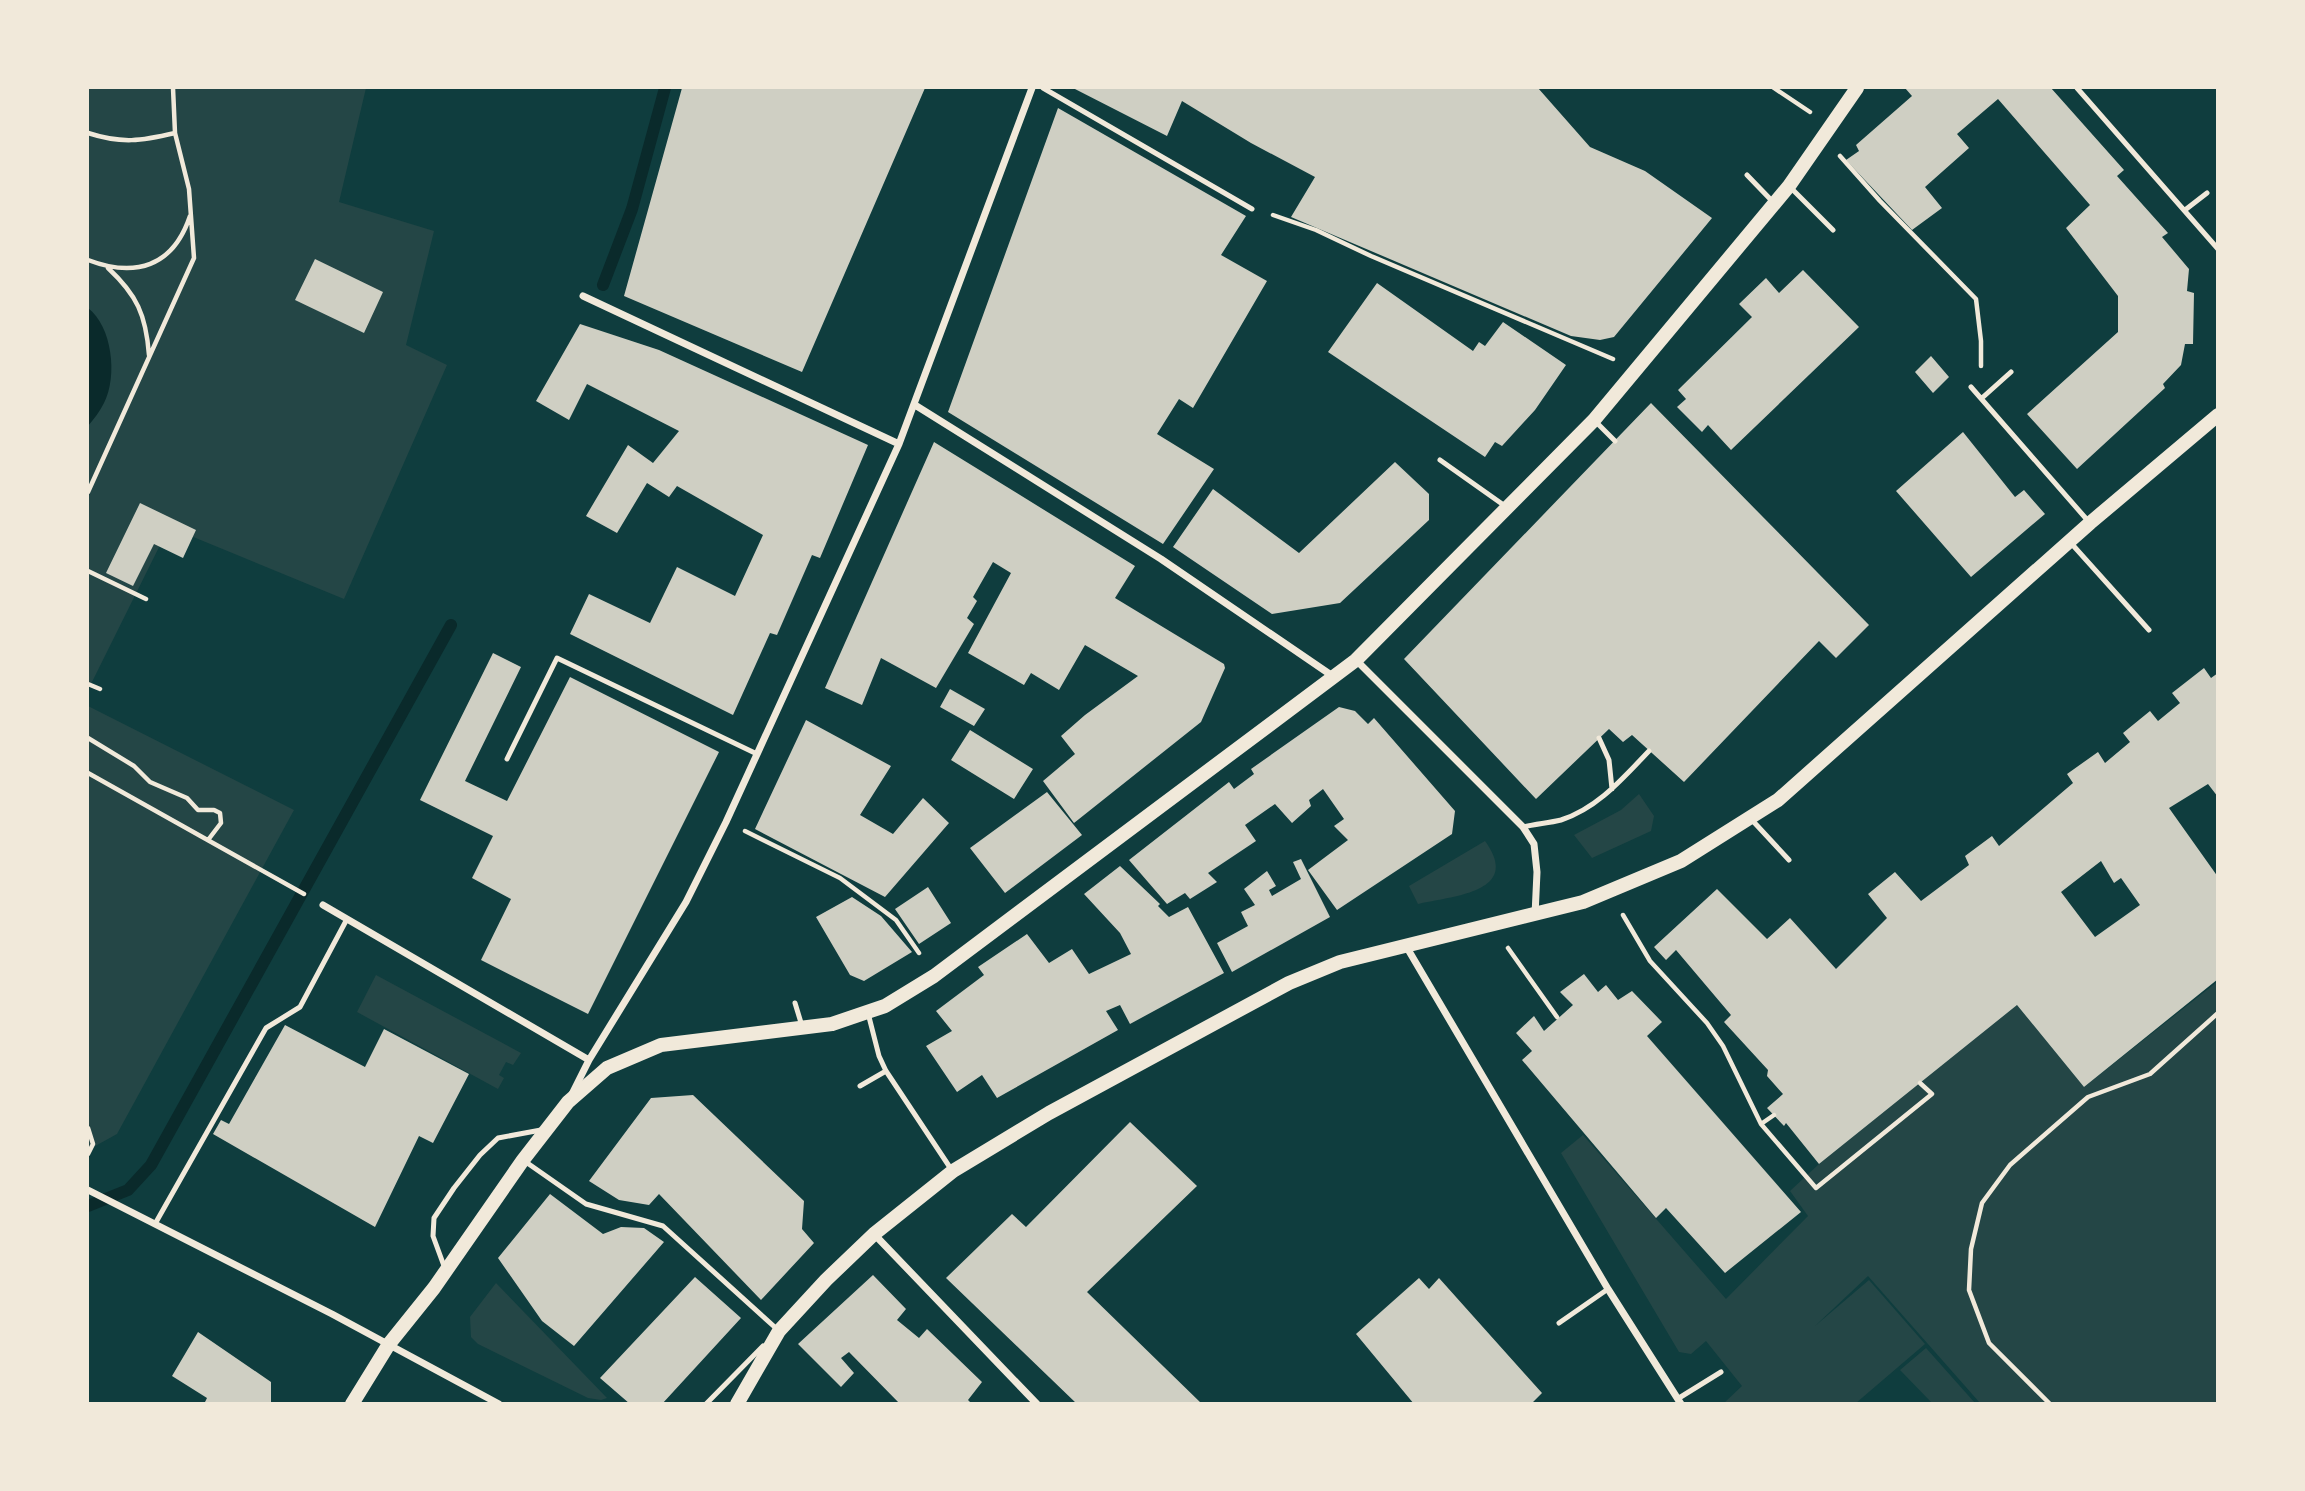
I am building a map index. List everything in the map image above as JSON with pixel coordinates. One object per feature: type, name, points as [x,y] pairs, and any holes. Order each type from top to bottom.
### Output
[{"type":"main road","points":[[352,1404],[389,1344],[444,1273],[523,1160],[568,1102],[607,1068],[662,1045],[832,1024],[885,1006],[934,976],[1356,660],[1594,420],[1789,186],[1857,88]]},
{"type":"main road","points":[[737,1404],[779,1331],[826,1280],[874,1234],[953,1171],[1049,1113],[1289,983],[1340,962],[1583,902],[1681,861],[1778,800],[2090,523],[2217,415]]},
{"type":"street","points":[[568,1102],[589,1059],[686,901],[726,821],[899,444],[1032,88]]},
{"type":"street","points":[[583,296],[899,444]]},
{"type":"street","points":[[915,405],[1161,559],[1334,677]]},
{"type":"street","points":[[1356,660],[1523,827],[1534,845],[1537,872],[1535,915]]},
{"type":"street","points":[[323,905],[589,1059]]},
{"type":"street","points":[[1405,945],[1608,1289],[1680,1401]]},
{"type":"street","points":[[89,1190],[389,1344],[499,1404]]},
{"type":"street","points":[[874,1234],[1037,1404]]},
{"type":"lane","points":[[1043,88],[1252,209]]},
{"type":"lane","points":[[2077,88],[2217,250]]},
{"type":"lane","points":[[1747,174],[1774,202]]},
{"type":"lane","points":[[1789,186],[1833,230]]},
{"type":"lane","points":[[2185,210],[2207,192]]},
{"type":"lane","points":[[1982,398],[2011,372]]},
{"type":"lane","points":[[1971,387],[2090,523]]},
{"type":"lane","points":[[1594,420],[1615,441]]},
{"type":"lane","points":[[1440,460],[1508,508]]},
{"type":"lane","points":[[2070,542],[2149,631]]},
{"type":"lane","points":[[507,759],[557,658],[757,754]]},
{"type":"lane","points":[[1600,738],[1609,760],[1612,789]]},
{"type":"lane","points":[[1523,827],[1561,820],[1587,809],[1612,789],[1649,751]]},
{"type":"lane","points":[[1749,818],[1789,860]]},
{"type":"lane","points":[[152,1222],[266,1028],[300,1007],[347,919]]},
{"type":"lane","points":[[795,1003],[803,1029]]},
{"type":"lane","points":[[868,1013],[878,1056],[953,1171]]},
{"type":"lane","points":[[860,1086],[886,1070]]},
{"type":"lane","points":[[444,1273],[444,1264],[433,1236],[434,1218],[454,1188],[480,1155],[498,1138],[538,1132],[555,1119]]},
{"type":"lane","points":[[523,1160],[586,1204],[663,1226],[779,1331],[706,1404]]},
{"type":"lane","points":[[1559,1323],[1608,1289]]},
{"type":"lane","points":[[1680,1401],[1721,1372]]},
{"type":"path","points":[[88,492],[194,258],[190,189],[175,133],[173,88]]},
{"type":"path","points":[[1774,88],[1828,131],[1880,201],[1976,299],[1982,363],[1971,387]]},
{"type":"path","points":[[88,133],[114,140],[139,142],[175,133]]},
{"type":"path","points":[[1252,209],[1316,230],[1638,369]]},
{"type":"path","points":[[88,260],[108,267],[130,269],[152,264],[169,253],[181,240],[191,212]]},
{"type":"path","points":[[108,267],[127,285],[139,305],[148,332],[149,356]]},
{"type":"path","points":[[88,571],[146,599]]},
{"type":"path","points":[[88,684],[100,689]]},
{"type":"path","points":[[88,738],[134,766],[150,782],[187,798],[198,810],[214,810],[220,813],[221,823],[208,841]]},
{"type":"path","points":[[88,773],[291,887]]},
{"type":"path","points":[[726,821],[840,878],[896,920],[934,976]]},
{"type":"path","points":[[1620,909],[1650,961],[1707,1023],[1723,1046],[1760,1124],[1816,1188],[1932,1094],[1920,1083]]},
{"type":"path","points":[[1504,943],[1557,1017]]},
{"type":"path","points":[[2050,1404],[1989,1343],[1969,1290],[1971,1249],[1982,1203],[2010,1165],[2088,1097],[2150,1074],[2217,1013]]},
{"type":"path","points":[[1760,1124],[1774,1115]]},
{"type":"path","points":[[88,1128],[93,1144],[88,1154]]},
{"type":"shaded area","points":[[88,88],[366,88],[339,202],[434,231],[406,345],[447,365],[344,599],[169,527],[88,690]]},
{"type":"shaded area","points":[[88,308],[103,327],[107,339],[111,379],[104,403],[88,426]]},
{"type":"shaded area","points":[[88,706],[294,810],[117,1134],[88,1150]]},
{"type":"shaded area","points":[[1639,794],[1654,816],[1651,831],[1592,858],[1574,835],[1621,810]]},
{"type":"shaded area","points":[[1485,841],[1494,858],[1495,872],[1489,882],[1464,894],[1418,904],[1409,886]]},
{"type":"shaded area","points":[[376,975],[521,1053],[513,1065],[506,1062],[499,1075],[504,1078],[498,1089],[357,1012]]},
{"type":"shaded area","points":[[2217,982],[2217,1403],[1980,1403],[1868,1276],[1815,1326],[1869,1280],[1925,1344],[1856,1403],[1724,1403],[1742,1386],[1706,1341],[1691,1354],[1679,1352],[1561,1153],[1583,1135],[1726,1299],[1808,1216],[1790,1191],[1819,1164],[2017,1005],[2084,1087]]},
{"type":"shaded area","points":[[496,1283],[607,1398],[588,1398],[478,1344],[471,1337],[470,1317]]},
{"type":"shaded area","points":[[1926,1348],[1975,1403],[1932,1403],[1900,1370]]},
{"type":"building","points":[[682,88],[925,88],[802,372],[624,296]]},
{"type":"building","points":[[1073,88],[1538,88],[1590,147],[1645,171],[1712,218],[1614,337],[1600,340],[1571,336],[1291,217],[1315,177],[1251,143],[1182,101],[1167,136]]},
{"type":"building","points":[[1905,88],[2051,88],[2124,170],[2117,176],[2168,233],[2162,237],[2189,269],[2187,291],[2194,293],[2193,344],[2185,344],[2181,365],[2163,384],[2165,388],[2077,469],[2027,414],[2118,332],[2118,296],[2066,228],[2090,205],[1998,99],[1957,134],[1969,148],[1925,187],[1942,208],[1912,230],[1846,160],[1859,151],[1856,145],[1912,96]]},
{"type":"building","points":[[1058,108],[1246,216],[1221,255],[1267,281],[1193,408],[1179,399],[1157,434],[1214,469],[1163,544],[948,412]]},
{"type":"building","points":[[315,259],[383,292],[364,333],[295,300]]},
{"type":"building","points":[[1803,270],[1859,327],[1731,450],[1708,425],[1702,432],[1677,407],[1686,399],[1678,390],[1752,317],[1739,304],[1766,278],[1779,293]]},
{"type":"building","points":[[1377,283],[1473,351],[1479,342],[1485,346],[1503,322],[1566,365],[1535,410],[1502,446],[1495,442],[1485,457],[1328,352]]},
{"type":"building","points":[[580,324],[659,350],[868,445],[820,558],[812,555],[777,635],[770,633],[733,715],[570,634],[589,594],[650,623],[677,567],[735,596],[763,535],[677,486],[669,497],[647,483],[617,533],[586,516],[628,445],[653,463],[679,431],[587,384],[569,420],[536,401]]},
{"type":"building","points":[[1931,356],[1949,377],[1933,393],[1915,372]]},
{"type":"building","points":[[1651,403],[1869,625],[1836,658],[1819,641],[1684,782],[1632,735],[1623,742],[1609,729],[1536,799],[1404,659]]},
{"type":"building","points":[[1963,432],[2015,497],[2024,490],[2045,514],[1971,577],[1896,491]]},
{"type":"building","points":[[934,442],[1135,566],[1115,598],[1224,664],[1225,668],[1201,722],[1074,823],[1043,781],[1075,754],[1061,736],[1138,676],[1085,645],[1059,690],[1031,673],[1024,685],[968,653],[1011,573],[993,562],[973,597],[977,601],[967,618],[974,624],[936,688],[881,658],[862,705],[825,688]]},
{"type":"building","points":[[1395,462],[1429,494],[1429,520],[1340,603],[1272,614],[1173,547],[1213,489],[1299,553]]},
{"type":"building","points":[[140,503],[196,530],[183,558],[154,544],[133,586],[106,573]]},
{"type":"building","points":[[493,653],[521,667],[465,781],[507,801],[570,677],[719,752],[588,1014],[481,960],[511,899],[472,878],[493,836],[420,800]]},
{"type":"building","points":[[2204,668],[2211,678],[2218,673],[2218,797],[2208,784],[2169,808],[2218,877],[2218,979],[2084,1087],[2017,1005],[1819,1164],[1786,1123],[1784,1126],[1767,1108],[1783,1094],[1767,1076],[1768,1070],[1724,1022],[1731,1015],[1676,950],[1666,960],[1654,947],[1717,889],[1767,939],[1790,918],[1836,969],[1887,918],[1868,894],[1895,872],[1921,901],[1969,865],[1965,856],[1992,836],[1999,846],[2073,783],[2067,774],[2098,752],[2105,763],[2130,742],[2123,733],[2150,711],[2158,721],[2180,703],[2172,693]],"holes":[[[2101,861],[2114,883],[2121,878],[2140,905],[2095,937],[2061,892]]]},
{"type":"building","points":[[950,689],[985,709],[974,726],[940,707]]},
{"type":"building","points":[[1339,707],[1355,711],[1368,724],[1374,718],[1455,811],[1452,834],[1337,910],[1308,870],[1348,840],[1334,826],[1344,819],[1323,789],[1309,800],[1311,806],[1292,823],[1275,804],[1245,825],[1256,841],[1208,873],[1217,882],[1190,899],[1185,893],[1167,904],[1129,860],[1229,782],[1234,789],[1254,774],[1251,769]]},
{"type":"building","points":[[806,720],[891,766],[860,815],[893,834],[923,798],[949,823],[885,897],[755,829]]},
{"type":"building","points":[[970,730],[1033,769],[1014,799],[951,760]]},
{"type":"building","points":[[1047,792],[1082,835],[1005,893],[970,848]]},
{"type":"building","points":[[1301,859],[1330,917],[1232,972],[1217,943],[1248,926],[1241,912],[1255,905],[1244,889],[1267,871],[1276,886],[1269,890],[1272,896],[1301,879],[1293,862]]},
{"type":"building","points":[[1120,866],[1160,904],[1158,906],[1169,917],[1188,907],[1224,973],[1130,1024],[1120,1005],[1106,1011],[1118,1030],[997,1098],[982,1075],[957,1092],[926,1046],[952,1031],[936,1011],[984,975],[978,967],[1027,934],[1049,963],[1072,949],[1089,974],[1131,954],[1120,933],[1084,894]]},
{"type":"building","points":[[928,887],[951,923],[919,944],[895,909]]},
{"type":"building","points":[[852,897],[881,916],[912,952],[864,981],[850,975],[816,917]]},
{"type":"building","points":[[1584,974],[1598,992],[1606,985],[1618,1000],[1632,991],[1662,1022],[1647,1036],[1801,1212],[1725,1273],[1666,1208],[1656,1218],[1522,1060],[1532,1051],[1516,1033],[1534,1016],[1544,1031],[1573,1005],[1560,992]]},
{"type":"building","points":[[285,1025],[365,1067],[384,1029],[469,1074],[433,1143],[419,1136],[375,1227],[213,1134],[221,1120],[229,1124]]},
{"type":"building","points":[[693,1095],[804,1201],[802,1229],[814,1243],[761,1300],[659,1194],[649,1205],[619,1200],[589,1181],[651,1098]]},
{"type":"building","points":[[1130,1122],[1197,1186],[1087,1292],[1202,1404],[1077,1404],[946,1278],[1012,1214],[1026,1227]]},
{"type":"building","points":[[550,1194],[603,1234],[621,1227],[644,1228],[664,1242],[574,1346],[542,1321],[498,1258]]},
{"type":"building","points":[[873,1275],[906,1309],[897,1320],[919,1338],[927,1329],[982,1382],[968,1400],[972,1404],[900,1404],[849,1352],[841,1358],[854,1373],[841,1387],[798,1344]]},
{"type":"building","points":[[695,1277],[741,1318],[662,1404],[630,1404],[600,1378]]},
{"type":"building","points":[[1419,1278],[1429,1289],[1439,1278],[1542,1393],[1534,1404],[1414,1404],[1356,1334]]},
{"type":"building","points":[[198,1332],[271,1382],[271,1404],[204,1404],[207,1398],[172,1376]]},
{"type":"waterway","points":[[603,285],[632,209],[665,88]]},
{"type":"waterway","points":[[88,1206],[128,1190],[151,1165],[451,625]]}]
